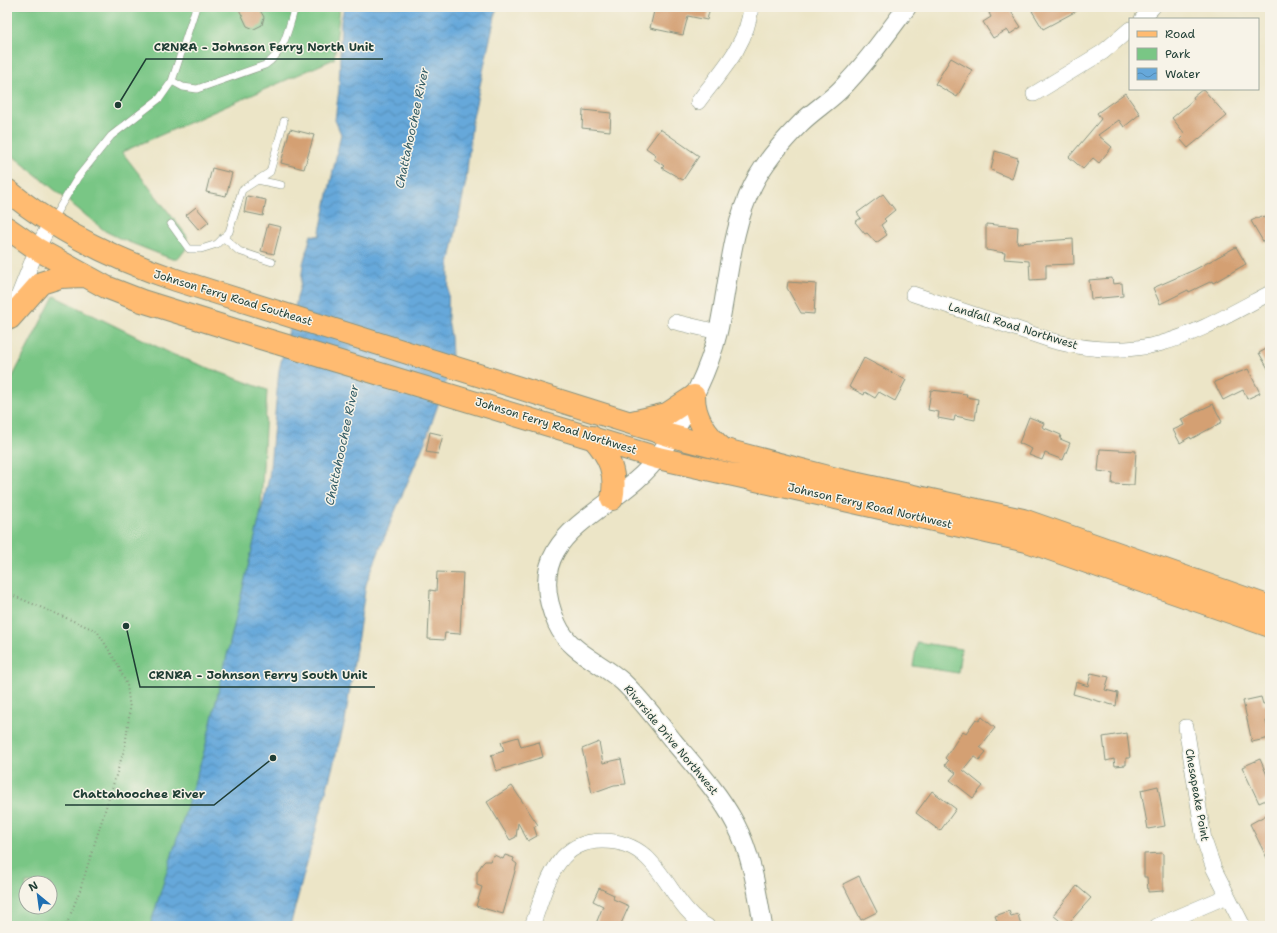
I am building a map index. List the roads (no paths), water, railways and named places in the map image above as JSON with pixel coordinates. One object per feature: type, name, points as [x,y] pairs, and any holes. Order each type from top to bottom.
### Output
[{"type":"main road","name":"Johnson Ferry Road Southeast","points":[[7,190],[76,238],[117,259],[176,280],[474,373]]},
{"type":"main road","points":[[7,228],[37,249],[83,276]]},
{"type":"main road","points":[[8,321],[41,283],[60,277],[83,276]]},
{"type":"main road","name":"Johnson Ferry Road Northwest","points":[[83,276],[142,301],[658,458],[1027,541],[1270,626]]},
{"type":"main road","name":"Johnson Ferry Road Northwest","points":[[474,373],[672,436],[724,450],[840,480],[1022,520],[1270,607]]},
{"type":"main road","points":[[629,422],[664,415],[693,396],[695,409],[701,424],[708,435],[724,450]]},
{"type":"main road","points":[[592,437],[604,451],[613,469],[614,488],[612,499]]},
{"type":"street","points":[[698,102],[737,51],[745,34],[751,7]]},
{"type":"street","name":"Riverside Drive Northwest","points":[[763,926],[756,881],[749,855],[736,824],[718,795],[624,683],[605,668],[572,646],[560,631],[549,603],[548,574],[557,546],[570,533],[631,484],[658,458],[672,436],[693,396],[713,352],[718,332],[734,236],[753,185],[767,163],[801,122],[838,92],[861,67],[907,7]]},
{"type":"street","points":[[1143,18],[1153,7]]},
{"type":"street","points":[[1034,94],[1103,52],[1129,30]]},
{"type":"street","points":[[8,321],[37,249],[51,222]]},
{"type":"street","name":"Landfall Road Northwest","points":[[913,294],[1053,341],[1076,346],[1122,350],[1165,343],[1195,332],[1270,293]]},
{"type":"street","points":[[675,322],[718,332]]},
{"type":"street","name":"Chesapeake Point","points":[[1186,727],[1204,840],[1214,869],[1243,926]]},
{"type":"street","points":[[532,926],[557,863],[566,854],[580,845],[595,841],[609,841],[630,846],[646,856],[691,913],[708,926]]},
{"type":"street","points":[[1157,926],[1227,896]]},
{"type":"lane","points":[[51,222],[78,177],[111,136],[160,98],[172,82],[196,7]]},
{"type":"lane","points":[[172,82],[184,87],[198,89],[265,65],[273,60],[280,52],[295,7]]},
{"type":"lane","points":[[170,224],[189,249],[201,249],[217,244],[229,232],[242,190],[270,172],[284,121]]},
{"type":"lane","points":[[257,180],[281,185]]},
{"type":"lane","points":[[223,238],[240,251],[272,262]]},
{"type":"water","points":[[344,7],[497,7],[472,122],[466,181],[449,265],[448,319],[452,355],[449,373],[425,442],[366,584],[345,721],[290,926],[150,926],[205,748],[269,478],[279,370],[311,235],[319,236],[341,134],[335,120],[339,89],[341,21]]},
{"type":"place","name":"CRNRA - Johnson Ferry North Unit","points":[[118,105]]},
{"type":"place","name":"CRNRA - Johnson Ferry South Unit","points":[[126,626]]},
{"type":"place","name":"Chattahoochee River","points":[[273,758]]}]
